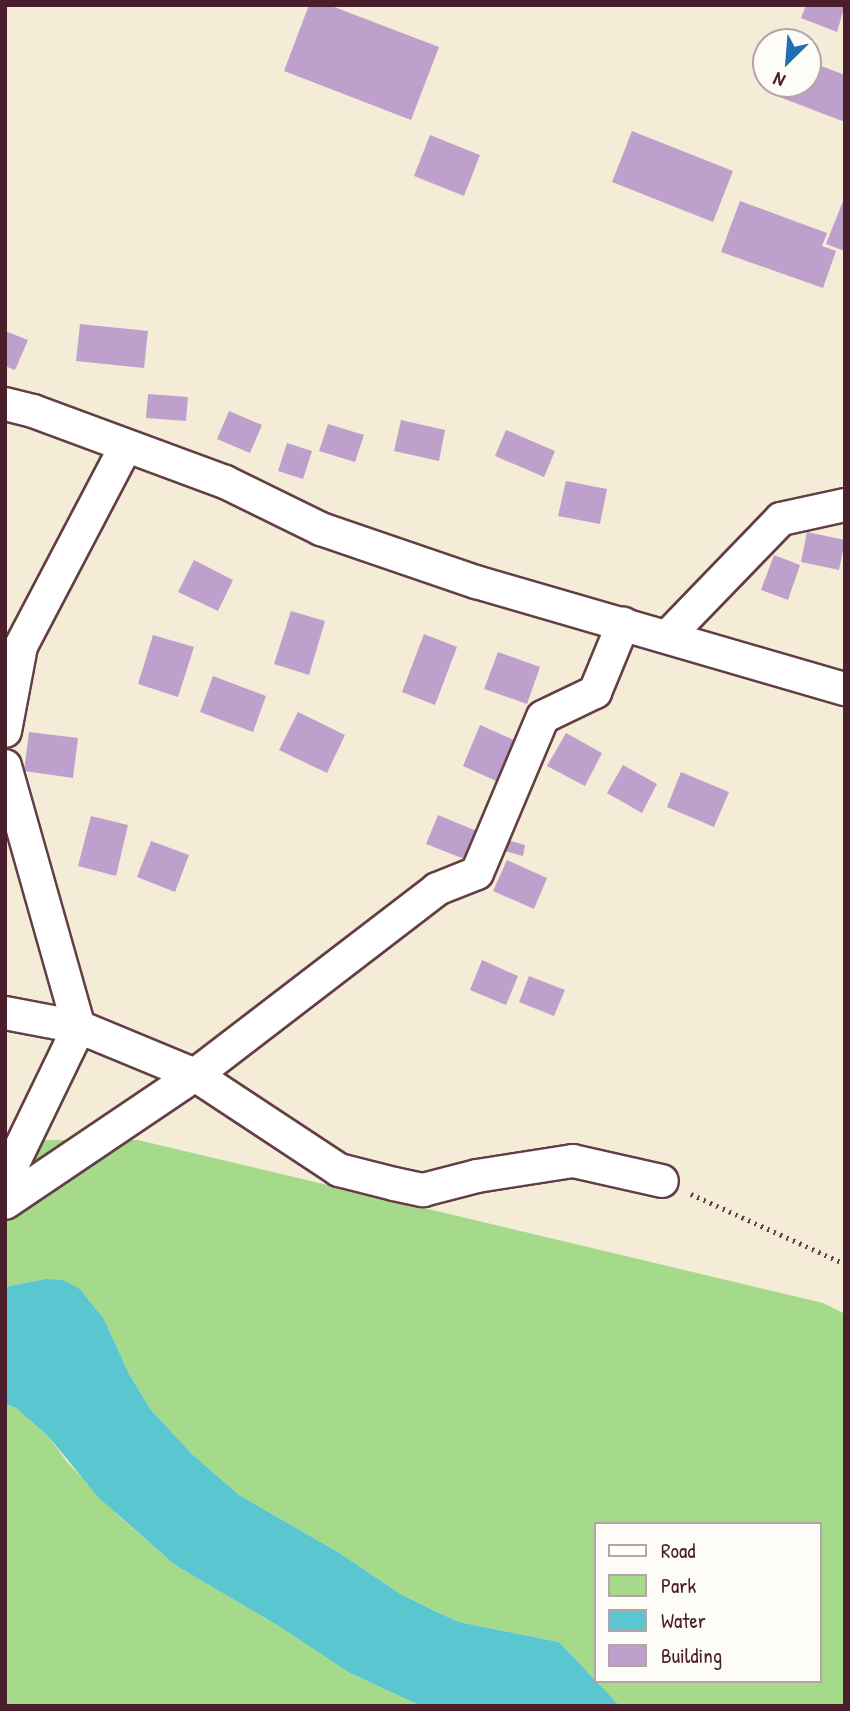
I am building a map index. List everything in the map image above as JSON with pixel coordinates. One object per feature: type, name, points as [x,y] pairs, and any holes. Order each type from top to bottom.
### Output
[{"type":"street","points":[[5,404],[225,482],[321,529],[476,582],[845,688]]},
{"type":"street","points":[[5,731],[21,646],[126,446]]},
{"type":"street","points":[[667,637],[781,519],[845,505]]},
{"type":"street","points":[[5,1203],[195,1075],[437,889],[477,873],[543,717],[595,692],[623,624]]},
{"type":"street","points":[[5,766],[79,1027],[5,1180]]},
{"type":"street","points":[[5,1013],[79,1027],[195,1075],[339,1170],[423,1190],[477,1176],[573,1161],[662,1181]]},
{"type":"path","points":[[662,1181],[845,1265]]},
{"type":"green space","points":[[5,1140],[138,1140],[823,1303],[845,1314],[845,1706],[620,1706],[598,1683],[822,1683],[822,1522],[594,1522],[594,1679],[559,1642],[459,1622],[439,1613],[402,1595],[338,1552],[239,1495],[192,1454],[151,1410],[129,1374],[104,1319],[80,1289],[45,1279],[5,1287]]},
{"type":"green space","points":[[5,1404],[16,1408],[48,1436],[67,1462],[119,1516],[175,1565],[277,1625],[348,1672],[421,1706],[5,1706]]},
{"type":"water","points":[[45,1279],[63,1280],[80,1289],[104,1319],[129,1374],[151,1410],[192,1454],[239,1495],[338,1552],[402,1595],[439,1613],[459,1622],[559,1642],[594,1679],[594,1683],[598,1683],[620,1706],[421,1706],[348,1672],[277,1625],[175,1565],[98,1497],[48,1436],[16,1408],[5,1404],[5,1287]]},
{"type":"building","points":[[309,5],[329,5],[439,47],[411,120],[284,71]]},
{"type":"building","points":[[806,5],[845,5],[837,32],[801,18]]},
{"type":"building","points":[[822,66],[845,75],[845,122],[782,98],[822,98]]},
{"type":"building","points":[[632,131],[733,171],[713,222],[612,182]]},
{"type":"building","points":[[430,135],[480,155],[464,196],[414,176]]},
{"type":"building","points":[[845,196],[845,251],[826,244]]},
{"type":"building","points":[[740,201],[827,233],[822,246],[836,251],[823,288],[721,252]]},
{"type":"building","points":[[80,324],[148,331],[144,368],[76,361]]},
{"type":"building","points":[[5,331],[28,340],[15,370],[5,366]]},
{"type":"building","points":[[148,394],[188,397],[186,421],[146,418]]},
{"type":"building","points":[[229,411],[262,425],[250,453],[217,439]]},
{"type":"building","points":[[401,420],[445,430],[439,461],[394,451]]},
{"type":"building","points":[[328,424],[364,435],[355,462],[319,451]]},
{"type":"building","points":[[506,430],[555,451],[544,477],[495,456]]},
{"type":"building","points":[[287,443],[312,451],[303,479],[278,471]]},
{"type":"building","points":[[566,481],[607,489],[600,524],[558,516]]},
{"type":"building","points":[[807,532],[845,540],[839,570],[801,562]]},
{"type":"building","points":[[774,555],[800,565],[788,600],[761,590]]},
{"type":"building","points":[[194,560],[233,580],[218,611],[178,592]]},
{"type":"building","points":[[291,611],[325,621],[309,675],[274,664]]},
{"type":"building","points":[[424,634],[457,647],[435,705],[402,692]]},
{"type":"building","points":[[153,635],[194,647],[178,697],[138,684]]},
{"type":"building","points":[[498,652],[540,667],[527,704],[484,689]]},
{"type":"building","points":[[213,676],[266,696],[253,732],[200,712]]},
{"type":"building","points":[[298,712],[345,735],[327,773],[279,750]]},
{"type":"building","points":[[480,725],[514,740],[496,781],[463,766]]},
{"type":"building","points":[[29,732],[78,738],[73,778],[24,771]]},
{"type":"building","points":[[566,733],[602,753],[585,786],[547,766]]},
{"type":"building","points":[[623,765],[657,784],[642,813],[607,793]]},
{"type":"building","points":[[681,772],[729,792],[714,827],[667,807]]},
{"type":"building","points":[[438,815],[479,832],[467,860],[426,844]]},
{"type":"building","points":[[91,816],[128,825],[116,876],[78,866]]},
{"type":"building","points":[[507,840],[525,845],[523,856],[504,851]]},
{"type":"building","points":[[151,841],[189,855],[175,892],[137,877]]},
{"type":"building","points":[[507,860],[547,878],[534,909],[493,891]]},
{"type":"building","points":[[482,960],[518,976],[506,1005],[470,990]]},
{"type":"building","points":[[529,976],[565,990],[554,1016],[519,1002]]}]
